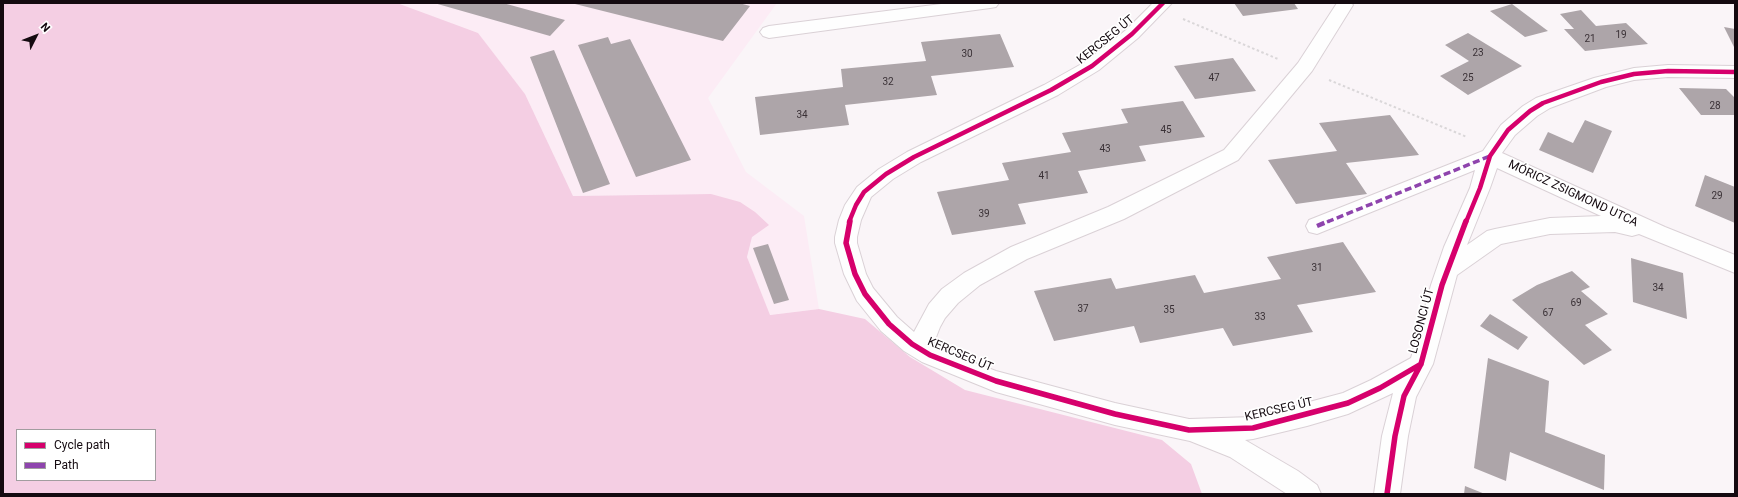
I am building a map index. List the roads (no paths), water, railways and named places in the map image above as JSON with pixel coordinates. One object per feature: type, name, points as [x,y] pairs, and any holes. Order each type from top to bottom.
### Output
[{"type":"street","points":[[769,32],[990,3]]},
{"type":"street","name":"KERCSEG ÚT","points":[[1163,3],[1132,34],[1092,66],[1051,90],[914,157],[886,174],[864,192],[856,205],[850,220],[846,244],[855,274],[865,294],[875,308],[912,344],[958,367],[996,381],[1115,414],[1189,430],[1253,428],[1307,415],[1348,403],[1380,388],[1421,364]]},
{"type":"street","name":"KERCSEG ÚT","points":[[920,348],[929,324],[937,311],[950,296],[972,279],[1019,253],[1116,213],[1231,155],[1303,70],[1344,5]]},
{"type":"street","points":[[1317,226],[1490,156],[1508,130],[1530,110],[1543,103],[1601,82],[1634,74],[1668,71],[1735,72]]},
{"type":"street","name":"MÓRICZ ZSIGMOND UTCA","points":[[1490,156],[1657,233],[1735,264]]},
{"type":"street","name":"LOSONCI ÚT","points":[[1387,494],[1395,436],[1404,396],[1421,364],[1442,285],[1480,188],[1490,156]]},
{"type":"street","name":"MÓRICZ ZSIGMOND UTCA","points":[[1448,269],[1495,237],[1550,226],[1615,224],[1657,233]]},
{"type":"street","points":[[1189,430],[1239,449],[1289,480],[1308,494]]}]
